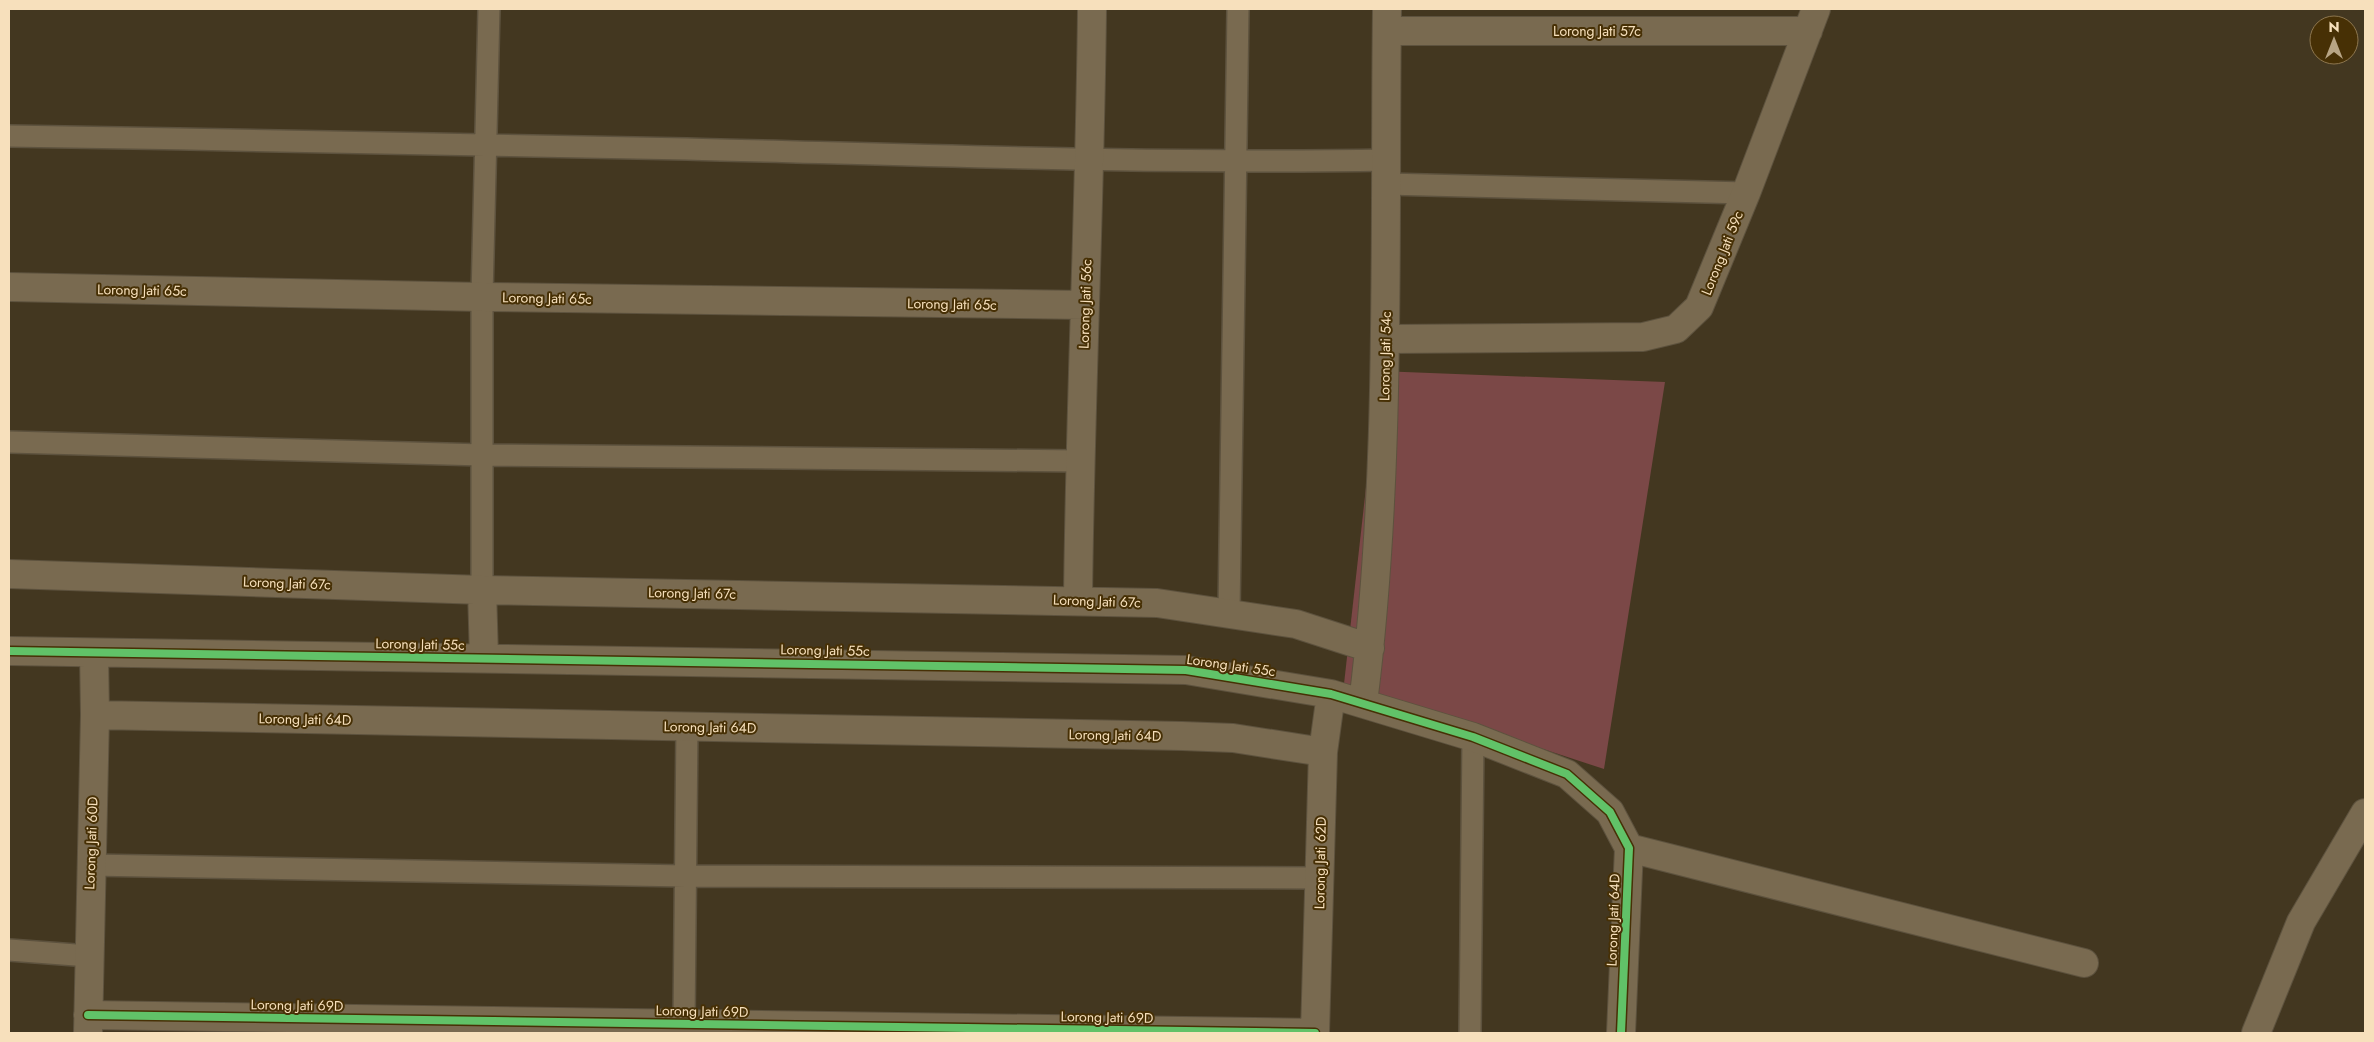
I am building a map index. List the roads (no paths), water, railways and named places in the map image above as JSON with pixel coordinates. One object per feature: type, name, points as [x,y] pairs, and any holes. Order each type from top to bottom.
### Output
[{"type":"street","name":"Lorong Jati 56c","points":[[1078,600],[1080,461],[1091,160],[1092,9]]},
{"type":"street","name":"Lorong Jati 57c","points":[[1387,20],[1812,20]]},
{"type":"street","name":"Lorong Jati 54c","points":[[1364,703],[1370,648],[1380,501],[1386,339],[1387,20]]},
{"type":"street","name":"Lorong Jati 59c","points":[[1386,339],[1643,338],[1676,330],[1699,307],[1746,193],[1812,20]]},
{"type":"street","name":"Lorong Jati 65c","points":[[9,287],[482,297],[1085,305]]},
{"type":"street","name":"Lorong Jati 67c","points":[[9,574],[482,590],[1157,603],[1229,612],[1296,624],[1370,648]]},
{"type":"street","points":[[482,590],[484,657]]},
{"type":"street","name":"Lorong Jati 55c","points":[[9,651],[484,657],[1186,670],[1331,694],[1364,703],[1473,737],[1567,774],[1610,812],[1629,848]]},
{"type":"street","name":"Lorong Jati 60D","points":[[88,1024],[90,865],[95,715],[94,653]]},
{"type":"street","name":"Lorong Jati 62D","points":[[1315,1033],[1323,752],[1331,694]]},
{"type":"street","name":"Lorong Jati 64D","points":[[95,715],[1225,738],[1323,752]]},
{"type":"street","points":[[2256,1033],[2301,922],[2365,813]]},
{"type":"street","points":[[1629,848],[2084,963]]},
{"type":"street","name":"Lorong Jati 64D","points":[[1621,1033],[1629,848]]},
{"type":"street","name":"Lorong Jati 69D","points":[[88,1024],[684,1024],[1315,1033]]},
{"type":"lane","points":[[482,590],[482,297],[484,144],[489,9]]},
{"type":"lane","points":[[1229,612],[1238,9]]},
{"type":"lane","points":[[9,136],[484,144],[1236,162],[1746,193]]},
{"type":"lane","points":[[9,442],[483,455],[1080,461]]},
{"type":"lane","points":[[684,1024],[687,726]]},
{"type":"lane","points":[[1470,1033],[1473,737]]},
{"type":"lane","points":[[90,865],[686,876],[1320,878]]},
{"type":"lane","points":[[9,950],[89,956]]}]
